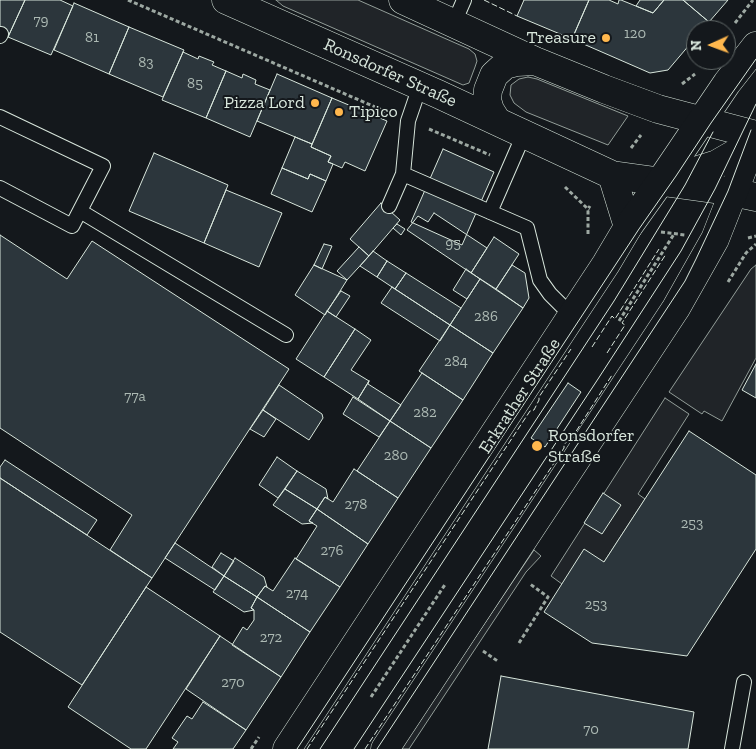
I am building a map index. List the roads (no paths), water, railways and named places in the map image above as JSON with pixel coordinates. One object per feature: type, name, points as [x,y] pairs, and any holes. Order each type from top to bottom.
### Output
[{"type":"main road","points":[[403,0],[459,12],[535,61],[658,110],[756,135]]},
{"type":"main road","name":"Ronsdorfer Straße","points":[[234,2],[612,175],[745,194]]},
{"type":"main road","name":"Erkrather Straße","points":[[288,749],[574,314],[628,227],[727,83],[756,46]]},
{"type":"main road","points":[[497,121],[490,110],[487,100],[488,90],[494,75],[504,65],[535,61]]},
{"type":"main road","points":[[660,182],[717,164],[743,149],[756,135]]},
{"type":"main road","points":[[385,749],[676,308],[714,240],[745,194],[756,135]]},
{"type":"main road","points":[[612,175],[628,227]]},
{"type":"lane","points":[[389,206],[403,174],[408,120],[420,86]]},
{"type":"lane","points":[[0,117],[103,166],[72,226],[0,188]]},
{"type":"lane","points":[[490,212],[524,134]]},
{"type":"lane","points":[[403,174],[527,228],[540,280],[550,294],[562,306],[574,314]]},
{"type":"lane","points":[[80,211],[286,335]]},
{"type":"lane","points":[[732,749],[744,682]]},
{"type":"tram line","points":[[297,749],[639,229],[756,59]]},
{"type":"tram line","points":[[354,749],[681,251],[715,189],[756,104]]},
{"type":"tram line","points":[[377,749],[685,281],[728,191],[751,130]]},
{"type":"tram line","points":[[320,749],[614,301],[685,185],[713,132]]},
{"type":"place","name":"Treasure","points":[[606,38]]},
{"type":"place","name":"Pizza Lord","points":[[315,103]]},
{"type":"place","name":"Tipico","points":[[339,112]]},
{"type":"place","name":"Ronsdorfer Straße","points":[[537,446]]}]
